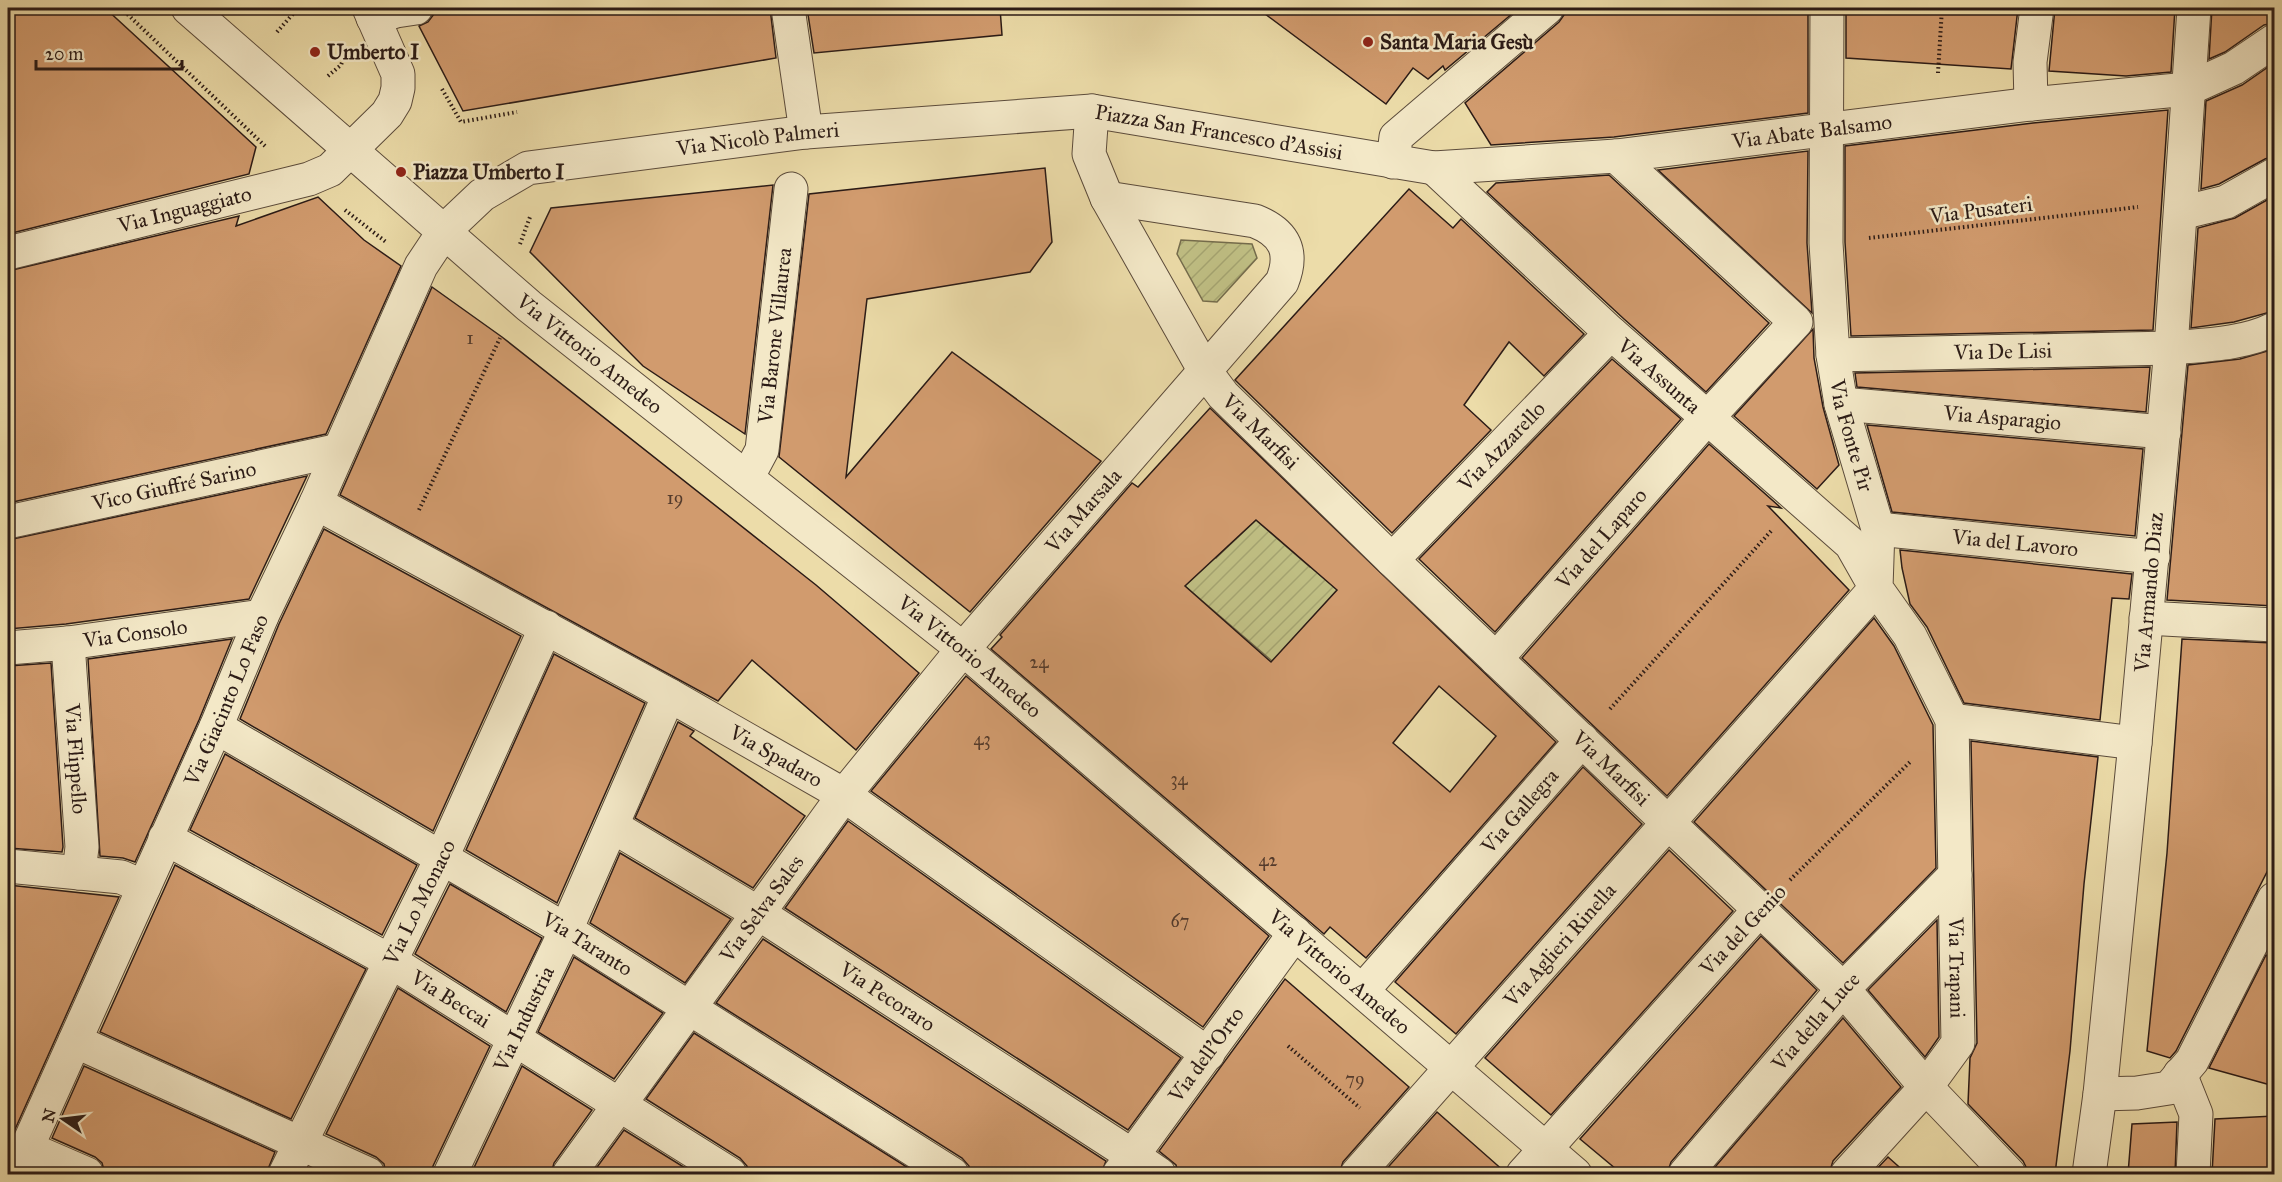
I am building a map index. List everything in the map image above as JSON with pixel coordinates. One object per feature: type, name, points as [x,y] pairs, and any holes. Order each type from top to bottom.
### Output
[{"type":"street","name":"Via Vittorio Amedeo","points":[[188,8],[445,230],[529,306],[963,649],[1575,1174]]},
{"type":"street","points":[[371,13],[416,8]]},
{"type":"street","points":[[788,8],[806,132]]},
{"type":"street","points":[[1392,162],[1396,137],[1546,8]]},
{"type":"street","name":"Via Fonte Pir","points":[[1827,8],[1826,243],[1833,355],[1842,404],[1878,528],[1876,588]]},
{"type":"street","points":[[2031,104],[2030,62],[2037,8]]},
{"type":"street","name":"Via Armando Diaz","points":[[2089,1174],[2100,1094],[2153,557],[2171,348],[2194,8]]},
{"type":"street","name":"Via Inguaggiato","points":[[8,253],[309,179],[330,170],[387,114],[395,101],[398,74],[371,13]]},
{"type":"street","name":"Via Abate Balsamo","points":[[1434,168],[1616,156],[2031,104],[2188,88],[2234,68],[2274,40]]},
{"type":"street","name":"Via Nicolò Palmeri","points":[[445,230],[482,195],[528,168],[806,132],[1092,111]]},
{"type":"street","name":"Piazza San Francesco d'Assisi","points":[[1205,370],[1107,198],[1089,154],[1092,111],[1434,168]]},
{"type":"street","name":"Via del Laparo","points":[[1496,659],[1707,418],[1796,322],[1616,156]]},
{"type":"street","name":"Via Assunta","points":[[1434,168],[1611,333],[1851,544],[1876,588]]},
{"type":"street","points":[[2181,213],[2226,202],[2274,175]]},
{"type":"street","name":"Via Barone Villaurea","points":[[747,478],[762,450],[792,189]]},
{"type":"street","points":[[1107,198],[1255,221],[1268,226],[1278,234],[1285,245],[1288,257],[1287,270],[1282,282],[1205,370]]},
{"type":"street","name":"Via Giacinto Lo Faso","points":[[21,1161],[216,727],[262,616],[422,266],[445,230]]},
{"type":"street","name":"Via De Lisi","points":[[1833,355],[2171,348],[2227,342],[2261,335],[2274,329]]},
{"type":"street","name":"Via Azzarello","points":[[1392,560],[1611,333]]},
{"type":"street","name":"Via Marfisi","points":[[1205,370],[1223,396],[1392,560],[1843,989],[1926,1087],[2009,1174]]},
{"type":"street","name":"Via Marsala","points":[[963,649],[1205,370]]},
{"type":"street","name":"Via Asparagio","points":[[1842,404],[2164,432]]},
{"type":"street","name":"Vico Giuffré Sarino","points":[[8,522],[339,450]]},
{"type":"street","name":"Via Spadaro","points":[[316,502],[669,695],[844,795],[1208,1054]]},
{"type":"street","name":"Via del Lavoro","points":[[1878,528],[2153,557]]},
{"type":"street","points":[[1876,588],[1910,636],[1952,720],[2135,743]]},
{"type":"street","name":"Via Aglieri Rinella","points":[[1357,1174],[1876,588]]},
{"type":"street","name":"Via Consolo","points":[[8,648],[68,643],[262,616]]},
{"type":"street","points":[[2146,618],[2274,625]]},
{"type":"street","name":"Via Lo Monaco","points":[[285,1174],[442,857],[546,627]]},
{"type":"street","name":"Via Flippello","points":[[68,643],[82,847],[79,873]]},
{"type":"street","name":"Via Selva Sales","points":[[569,1174],[844,795],[963,649]]},
{"type":"street","name":"Via Industria","points":[[450,1174],[566,930],[669,695]]},
{"type":"street","name":"Via Trapani","points":[[1847,1174],[1926,1087],[1958,1043],[1952,720]]},
{"type":"street","name":"Via Taranto","points":[[216,727],[566,930],[952,1174]]},
{"type":"street","name":"Via Gallegra","points":[[1363,990],[1582,740]]},
{"type":"street","name":"Via Pecoraro","points":[[612,826],[758,913],[1137,1168]]},
{"type":"street","name":"Via Beccai","points":[[165,838],[390,961],[730,1174]]},
{"type":"street","points":[[8,866],[121,877],[144,887]]},
{"type":"street","name":"Via della Luce","points":[[1685,1174],[1843,989],[1955,875]]},
{"type":"street","points":[[2100,1094],[2137,1093],[2169,1088],[2192,1061],[2266,935],[2274,899]]},
{"type":"street","name":"Via del Genio","points":[[1523,1174],[1760,909]]},
{"type":"street","name":"Via dell'Orto","points":[[1137,1168],[1208,1054],[1295,933]]},
{"type":"street","points":[[75,1041],[368,1174]]},
{"type":"street","points":[[2180,1074],[2196,1114],[2193,1174]]},
{"type":"street","points":[[21,1161],[87,1174]]},
{"type":"path","points":[[121,8],[267,148]]},
{"type":"path","points":[[275,34],[298,8]]},
{"type":"path","points":[[1936,116],[1942,8]]},
{"type":"path","points":[[437,81],[461,122],[517,112]]},
{"type":"path","name":"Via Pusateri","points":[[1826,243],[2139,207]]},
{"type":"path","points":[[517,252],[532,211]]},
{"type":"path","points":[[401,549],[500,337],[529,306]]},
{"type":"path","points":[[1582,740],[1800,499]]},
{"type":"path","name":"Via del Genio","points":[[1760,909],[1952,720]]},
{"type":"path","points":[[1288,1046],[1368,1114]]},
{"type":"shaded area","points":[[1181,240],[1252,244],[1257,258],[1217,302],[1203,301],[1177,254]]},
{"type":"shaded area","points":[[1256,520],[1310,567],[1317,562],[1349,593],[1272,661],[1171,574],[1199,543],[1216,558]]},
{"type":"building","points":[[8,8],[105,8],[256,147],[249,174],[8,234]]},
{"type":"building","points":[[473,8],[770,8],[776,58],[463,111],[419,26],[428,22],[434,14]]},
{"type":"building","points":[[807,8],[1000,8],[1002,35],[814,53]]},
{"type":"building","name":"Santa Maria Gesù","points":[[1257,8],[1519,8],[1445,70],[1443,66],[1428,79],[1413,68],[1386,104]]},
{"type":"building","points":[[1565,8],[1808,8],[1808,113],[1614,137],[1491,145],[1465,103],[1559,22],[1564,15]]},
{"type":"building","points":[[1846,8],[2018,8],[2011,69],[1846,58]]},
{"type":"building","points":[[2055,8],[2175,8],[2171,72],[2126,76],[2049,71]]},
{"type":"building","points":[[2212,8],[2274,8],[2274,23],[2264,25],[2225,52],[2209,59]]},
{"type":"building","points":[[2274,63],[2274,156],[2219,184],[2201,189],[2206,101],[2242,85]]},
{"type":"building","points":[[2168,110],[2153,330],[1851,336],[1845,242],[1845,146],[2033,123]]},
{"type":"building","points":[[1808,151],[1807,243],[1812,313],[1658,170]]},
{"type":"building","points":[[1045,168],[1052,242],[1030,272],[867,299],[846,477],[952,352],[1101,461],[970,612],[779,457],[809,194]]},
{"type":"building","points":[[1609,175],[1769,323],[1706,392],[1487,192],[1496,183]]},
{"type":"building","points":[[773,185],[745,434],[643,366],[530,252],[551,208]]},
{"type":"building","points":[[1409,189],[1453,228],[1461,219],[1584,334],[1544,376],[1509,342],[1464,405],[1491,430],[1392,533],[1235,380]]},
{"type":"building","points":[[2274,196],[2274,311],[2234,322],[2191,328],[2198,228],[2235,218]]},
{"type":"building","points":[[318,197],[364,240],[401,266],[326,434],[8,503],[8,271],[239,216],[236,226]]},
{"type":"building","points":[[432,287],[502,337],[816,585],[919,673],[856,750],[752,660],[718,701],[340,495]]},
{"type":"building","points":[[1813,329],[1814,358],[1823,407],[1839,465],[1817,489],[1734,416]]},
{"type":"building","points":[[2274,349],[2274,606],[2167,600],[2188,365],[2240,359]]},
{"type":"building","points":[[1612,359],[1681,419],[1495,632],[1419,559]]},
{"type":"building","points":[[2150,367],[2146,412],[1857,387],[1855,373]]},
{"type":"building","points":[[1210,408],[1556,742],[1366,958],[1330,927],[1324,934],[991,649],[1002,637],[1000,635],[1132,483],[1138,487]],"holes":[[[1256,520],[1337,590],[1271,662],[1185,586]],[[1439,686],[1496,736],[1450,792],[1393,743]]]},
{"type":"building","points":[[1867,425],[2143,449],[2135,536],[1892,512]]},
{"type":"building","points":[[1709,444],[1781,508],[1768,506],[1849,590],[1667,796],[1522,658]]},
{"type":"building","points":[[307,476],[249,599],[66,624],[8,629],[8,540]]},
{"type":"building","points":[[324,529],[521,636],[433,831],[240,719],[279,624]]},
{"type":"building","points":[[1900,550],[2132,574],[2129,599],[2112,598],[2100,720],[1964,703],[1927,627],[1910,604]]},
{"type":"building","points":[[1874,618],[1894,646],[1933,725],[1936,868],[1843,963],[1694,822]]},
{"type":"building","points":[[232,639],[199,720],[135,862],[123,858],[100,856],[88,659]]},
{"type":"building","points":[[2182,639],[2274,643],[2272,862],[2176,1051],[2170,1058],[2147,1051],[2167,853]]},
{"type":"building","points":[[554,654],[645,703],[557,903],[466,850]]},
{"type":"building","points":[[51,663],[62,852],[8,848],[8,666]]},
{"type":"building","points":[[966,676],[1269,936],[1203,1027],[871,791]]},
{"type":"building","points":[[678,722],[694,731],[690,736],[805,816],[753,888],[635,818]]},
{"type":"building","points":[[1971,741],[2098,757],[2084,884],[2070,1051],[2055,1174],[2027,1174],[2023,1161],[1968,1104],[1970,1058],[1977,1043]]},
{"type":"building","points":[[225,754],[417,865],[382,935],[190,830]]},
{"type":"building","points":[[1583,767],[1642,824],[1456,1034],[1395,982]]},
{"type":"building","points":[[848,821],[1181,1058],[1128,1130],[785,908]]},
{"type":"building","points":[[1669,850],[1733,911],[1551,1115],[1485,1058]]},
{"type":"building","points":[[620,853],[731,919],[685,983],[590,923]]},
{"type":"building","points":[[175,865],[366,969],[291,1119],[100,1032]]},
{"type":"building","points":[[450,884],[542,938],[506,1012],[415,954]]},
{"type":"building","points":[[8,885],[119,897],[8,1145]]},
{"type":"building","points":[[1937,920],[1939,1037],[1925,1057],[1868,990]]},
{"type":"building","points":[[1761,936],[1817,990],[1671,1162],[1667,1174],[1622,1174],[1580,1139]]},
{"type":"building","points":[[763,939],[1106,1161],[1101,1174],[971,1174],[969,1166],[962,1158],[716,1003]]},
{"type":"building","points":[[2266,955],[2274,961],[2274,1086],[2209,1068]]},
{"type":"building","points":[[574,957],[663,1013],[614,1079],[538,1032]]},
{"type":"building","points":[[1285,979],[1409,1087],[1343,1162],[1339,1174],[1178,1174],[1176,1165],[1159,1151]]},
{"type":"building","points":[[398,988],[490,1046],[431,1174],[386,1174],[384,1164],[376,1157],[326,1134]]},
{"type":"building","points":[[1843,1018],[1901,1087],[1833,1161],[1829,1174],[1709,1174]]},
{"type":"building","points":[[694,1033],[918,1174],[749,1174],[747,1166],[740,1158],[646,1099]]},
{"type":"building","points":[[84,1066],[275,1152],[266,1174],[105,1174],[102,1163],[95,1157],[52,1138]]},
{"type":"building","points":[[522,1066],[592,1110],[554,1163],[551,1174],[471,1174]]},
{"type":"building","points":[[1437,1112],[1505,1172],[1505,1174],[1382,1174]]},
{"type":"building","points":[[2274,1116],[2274,1174],[2212,1174],[2215,1119]]},
{"type":"building","points":[[2177,1122],[2175,1174],[2128,1174],[2132,1124]]},
{"type":"building","points":[[624,1130],[695,1174],[592,1174]]},
{"type":"building","points":[[1888,1157],[1907,1174],[1872,1174]]},
{"type":"place","name":"Santa Maria Gesù","points":[[1368,42]]},
{"type":"place","name":"Umberto I","points":[[315,52]]},
{"type":"place","name":"Piazza Umberto I","points":[[401,172]]}]
